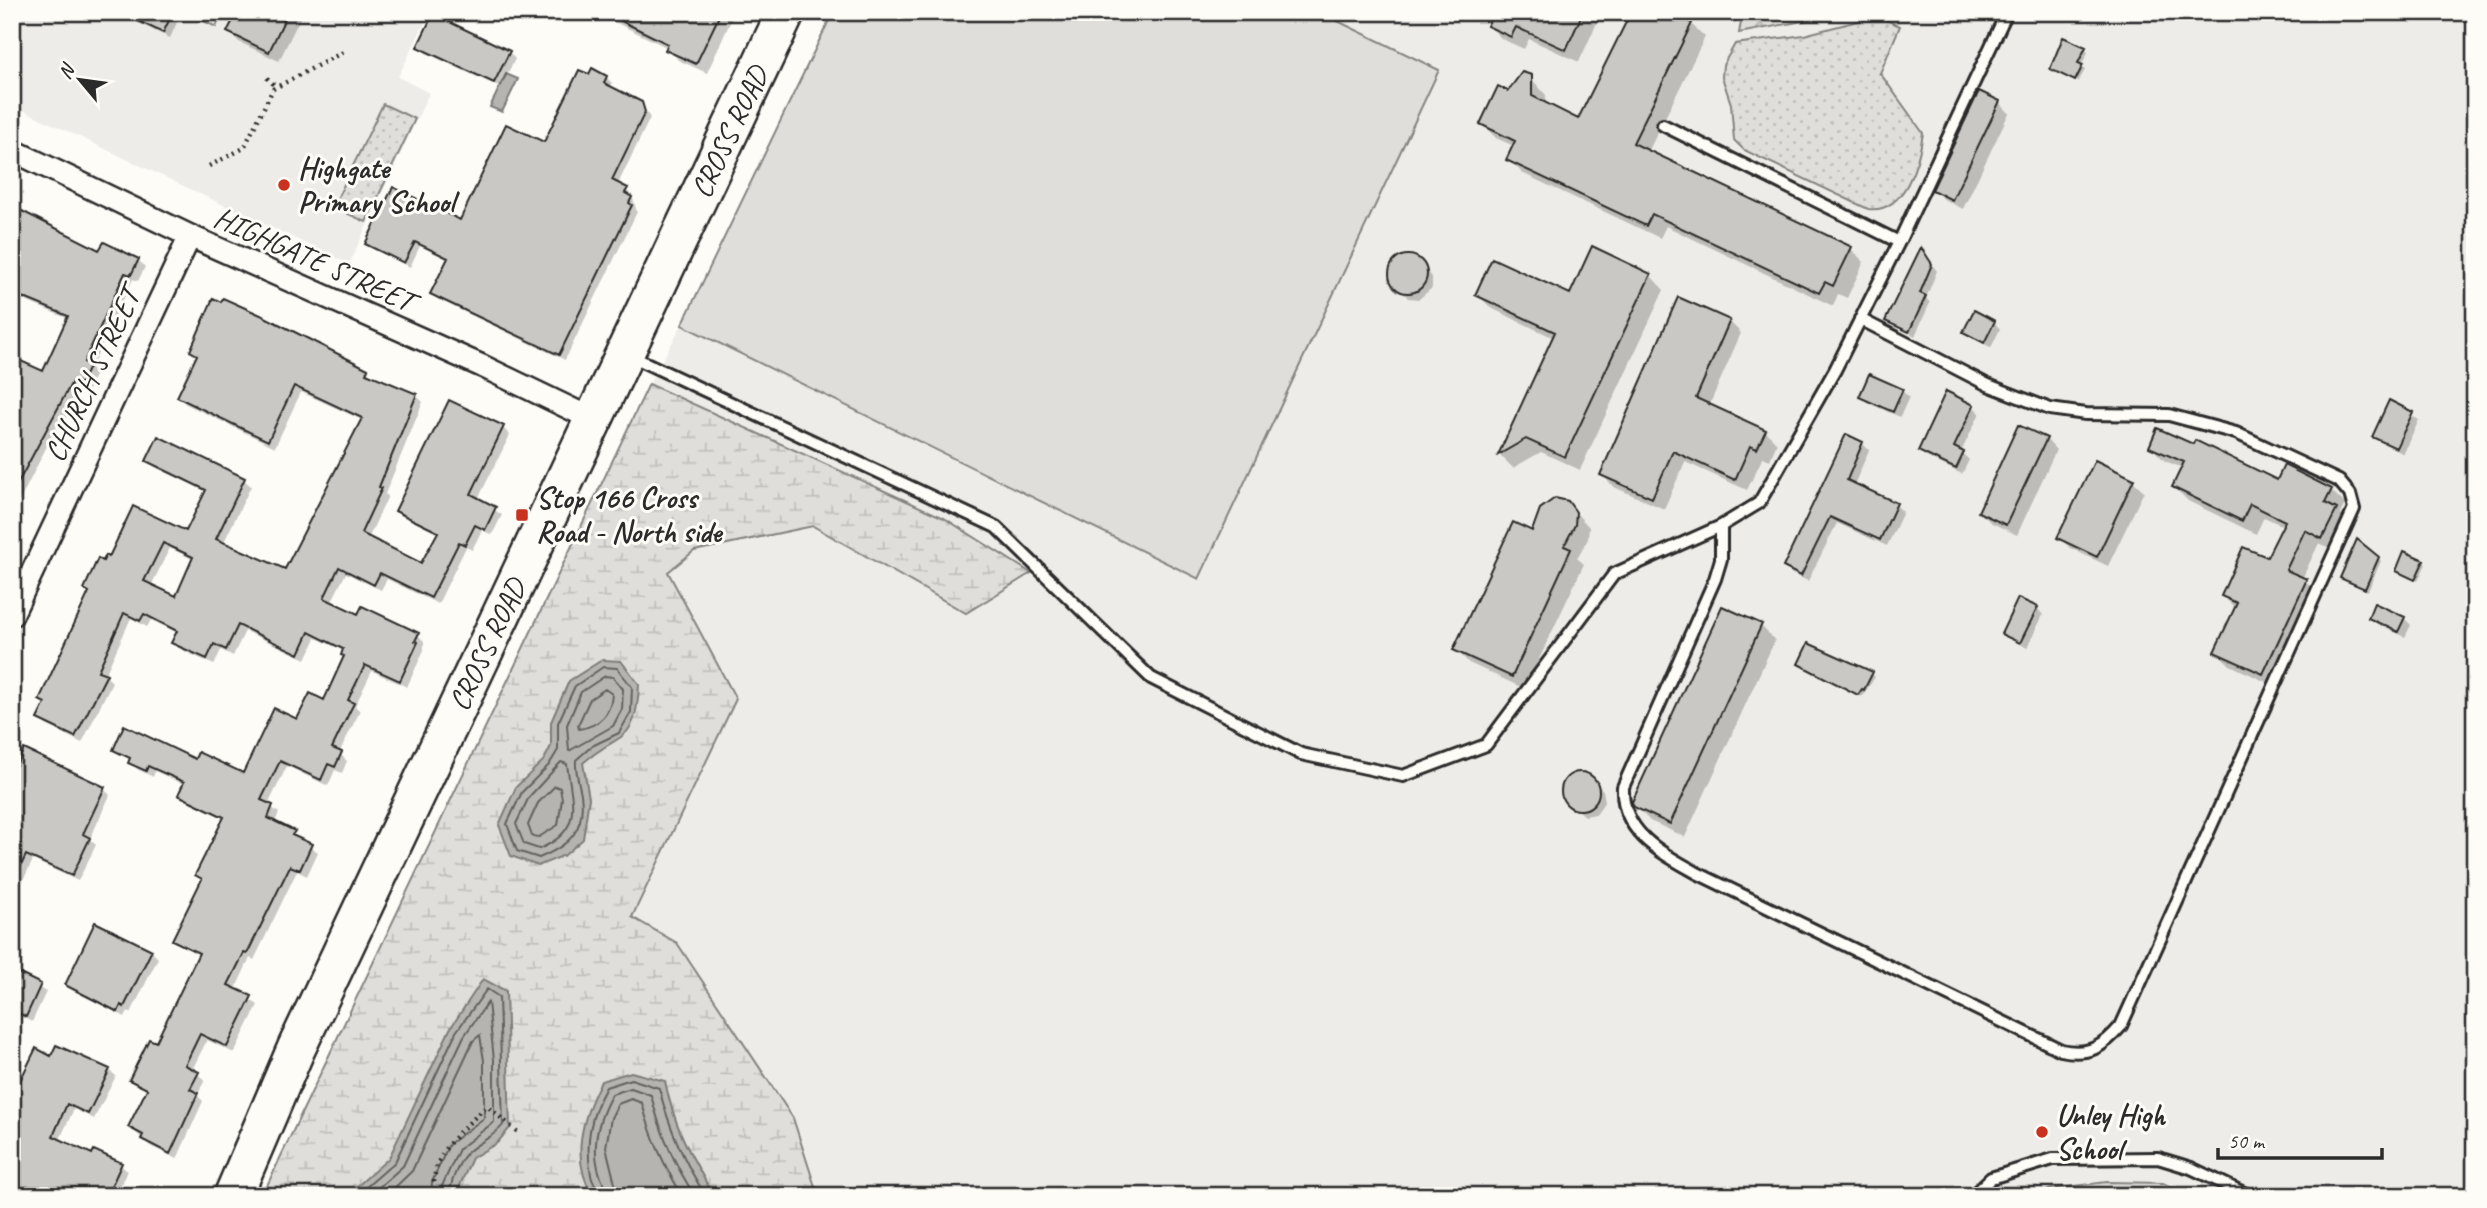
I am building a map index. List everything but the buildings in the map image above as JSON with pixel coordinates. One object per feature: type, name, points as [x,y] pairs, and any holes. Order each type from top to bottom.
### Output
[{"type":"highway","name":"CROSS ROAD","points":[[233,1196],[296,1049],[786,12]]},
{"type":"highway","name":"CROSS ROAD","points":[[213,1196],[296,1049]]},
{"type":"street","name":"HIGHGATE STREET","points":[[12,150],[190,236],[482,366],[594,420]]},
{"type":"street","name":"CHURCH STREET","points":[[12,615],[190,236]]},
{"type":"lane","points":[[625,354],[996,527],[1150,678],[1301,754],[1403,776],[1486,745],[1614,574],[1721,526],[1759,503],[1899,242],[2007,12]]},
{"type":"lane","points":[[1663,125],[1899,242]]},
{"type":"lane","points":[[1721,526],[1721,559],[1715,579],[1623,787],[1622,804],[1633,827],[1664,854],[1697,873],[2061,1050],[2078,1054],[2106,1044],[2127,1014],[2354,509],[2353,501],[2339,481],[2236,433],[2169,415],[2086,414],[2050,409],[1988,385],[1860,319]]},
{"type":"lane","points":[[1972,1196],[1991,1178],[2053,1159],[2158,1158],[2191,1168],[2250,1196]]},
{"type":"path","points":[[209,166],[244,148],[276,87],[347,50]]},
{"type":"path","points":[[267,78],[276,87]]},
{"type":"path","points":[[435,1196],[432,1178],[442,1149],[487,1106],[519,1133]]},
{"type":"shaded area","name":"Highgate Primary School","points":[[12,12],[430,12],[398,77],[429,93],[349,264],[12,105]]},
{"type":"shaded area","points":[[833,12],[2475,12],[2475,1196],[262,1196],[649,384],[682,325]]},
{"type":"green space","points":[[185,12],[223,12],[216,27]]},
{"type":"green space","points":[[833,12],[1319,12],[1439,70],[1199,579],[682,325]]},
{"type":"green space","points":[[1743,12],[1851,12],[1739,33]]},
{"type":"green space","points":[[1877,16],[1900,26],[1880,73],[1923,133],[1914,171],[1901,195],[1881,208],[1868,209],[1744,150],[1734,140],[1731,104],[1722,77],[1723,65],[1735,44],[1804,35]]},
{"type":"green space","points":[[383,104],[415,119],[366,222],[333,207]]},
{"type":"green space","points":[[649,384],[944,518],[1031,573],[966,613],[813,526],[694,551],[668,572],[736,699],[632,917],[677,943],[793,1118],[818,1196],[262,1196]]},
{"type":"green space","points":[[2107,1182],[2163,1183],[2191,1196],[2036,1196],[2051,1189]]},
{"type":"water","points":[[506,74],[518,79],[502,112],[490,107]]},
{"type":"water","points":[[602,660],[621,661],[639,684],[637,704],[630,728],[583,763],[589,798],[583,839],[565,855],[538,866],[511,856],[499,825],[516,787],[544,760],[551,746],[551,722],[569,681]]},
{"type":"water","points":[[483,979],[506,991],[510,1128],[497,1143],[472,1158],[457,1192],[458,1196],[346,1196],[389,1158],[450,1029]]},
{"type":"water","points":[[631,1072],[665,1081],[679,1128],[714,1196],[593,1196],[586,1182],[580,1153],[588,1109],[601,1081]]},
{"type":"place","name":"Highgate Primary School","points":[[284,185]]},
{"type":"place","name":"Stop 166 Cross Road - North side","points":[[522,515]]},
{"type":"place","name":"Unley High School","points":[[2042,1132]]}]
